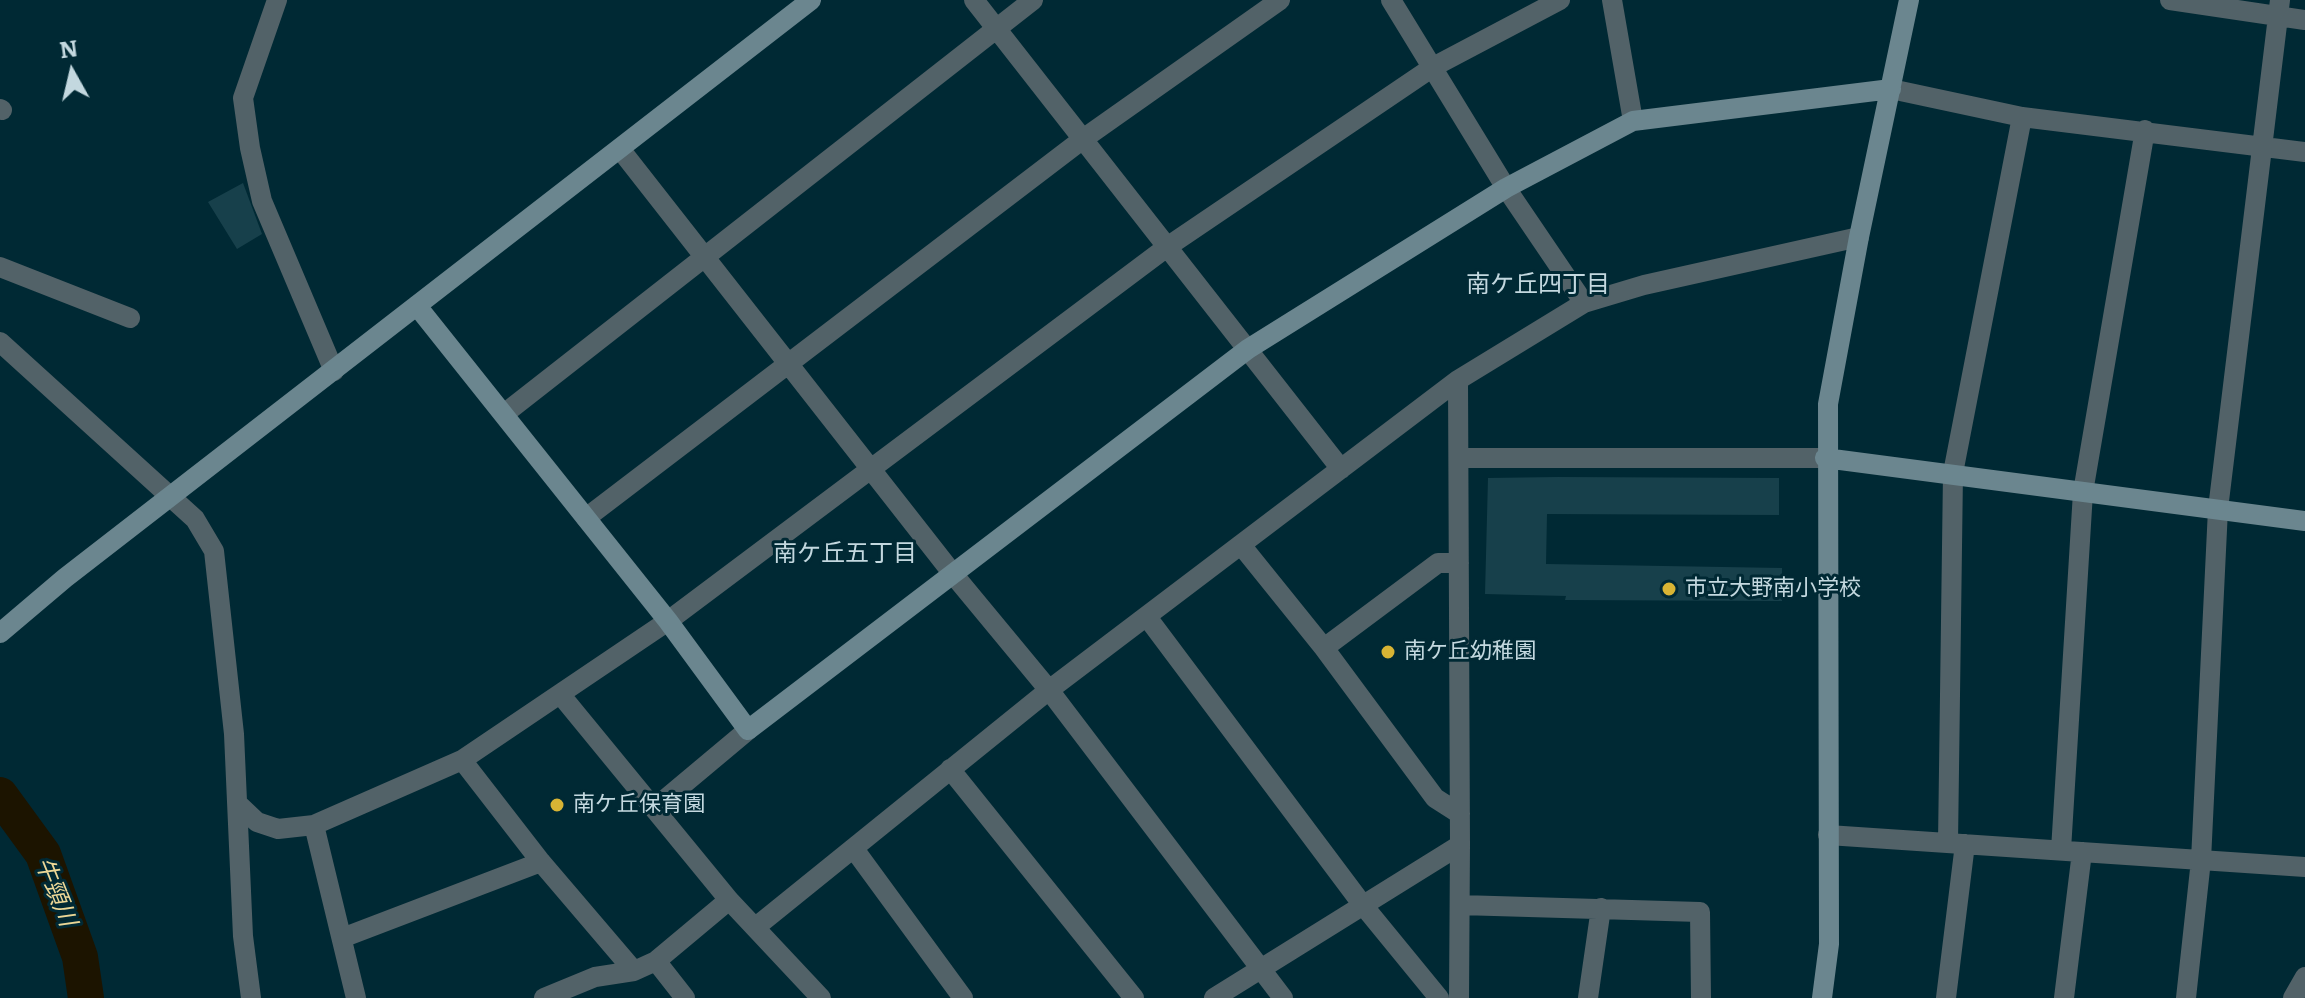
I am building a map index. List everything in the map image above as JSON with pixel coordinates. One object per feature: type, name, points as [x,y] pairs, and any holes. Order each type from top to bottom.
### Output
[{"type":"street","points":[[277,0],[243,98],[250,148],[262,201],[334,371]]},
{"type":"street","points":[[0,633],[170,497],[811,0]]},
{"type":"street","points":[[974,0],[1341,469]]},
{"type":"street","points":[[504,414],[1033,0]]},
{"type":"street","points":[[586,518],[1083,139],[1280,0]]},
{"type":"street","points":[[1391,0],[1506,188],[1584,303]]},
{"type":"street","points":[[238,804],[257,822],[278,829],[314,825],[462,760],[668,621],[1167,247],[1433,67],[1560,0]]},
{"type":"street","points":[[1612,0],[1633,121]]},
{"type":"street","points":[[1822,998],[1829,944],[1825,458],[1835,356],[1909,0]]},
{"type":"street","points":[[2170,0],[2280,8],[2305,20]]},
{"type":"street","points":[[2186,998],[2201,860],[2218,509],[2280,8]]},
{"type":"street","points":[[656,807],[748,730],[1248,349],[1506,188],[1633,121],[1891,89],[2022,117],[2305,152]]},
{"type":"street","points":[[1946,998],[1956,844],[1953,473],[2022,117]]},
{"type":"street","points":[[2064,998],[2072,851],[2083,492],[2145,130]]},
{"type":"street","points":[[620,149],[953,574],[1049,690],[1283,998]]},
{"type":"street","points":[[757,926],[1049,690],[1458,380],[1584,303],[1644,285],[1859,237]]},
{"type":"street","points":[[0,267],[130,318]]},
{"type":"street","points":[[417,306],[668,621],[748,730]]},
{"type":"street","points":[[0,342],[195,519],[214,551],[234,734],[243,936],[251,998]]},
{"type":"street","points":[[1458,380],[1459,998]]},
{"type":"street","points":[[1459,458],[1825,458],[2305,521]]},
{"type":"street","points":[[1241,545],[1324,648],[1435,798],[1460,814]]},
{"type":"street","points":[[1324,648],[1438,563],[1459,563]]},
{"type":"street","points":[[1147,617],[1362,904],[1439,998]]},
{"type":"street","points":[[560,694],[656,807],[729,900],[757,926],[821,998]]},
{"type":"street","points":[[462,760],[541,862],[634,971]]},
{"type":"street","points":[[950,769],[1134,998]]},
{"type":"street","points":[[314,825],[356,998]]},
{"type":"street","points":[[1828,835],[2305,867]]},
{"type":"street","points":[[1214,998],[1460,845]]},
{"type":"street","points":[[854,849],[963,998]]},
{"type":"street","points":[[342,938],[541,862]]},
{"type":"street","points":[[544,998],[595,977],[634,971],[656,961],[729,900]]},
{"type":"street","points":[[1460,905],[1700,912],[1701,998]]},
{"type":"street","points":[[1588,998],[1601,908]]},
{"type":"street","points":[[656,961],[685,998]]},
{"type":"street","points":[[2293,998],[2305,977]]},
{"type":"building","points":[[243,183],[262,234],[237,249],[208,202]]},
{"type":"building","points":[[1488,478],[1779,478],[1779,515],[1547,514],[1546,564],[1782,568],[1782,601],[1565,600],[1566,596],[1485,594]]},
{"type":"waterway","name":"牛頸川","points":[[0,795],[43,854],[80,957],[86,998]]},
{"type":"place","name":"市立大野南小学校","points":[[1669,589]]},
{"type":"place","name":"南ケ丘幼稚園","points":[[1388,652]]},
{"type":"place","name":"南ケ丘保育園","points":[[557,805]]},
{"type":"district","name":"南ケ丘四丁目","points":[[1538,285]]},
{"type":"district","name":"南ケ丘五丁目","points":[[845,554]]}]
